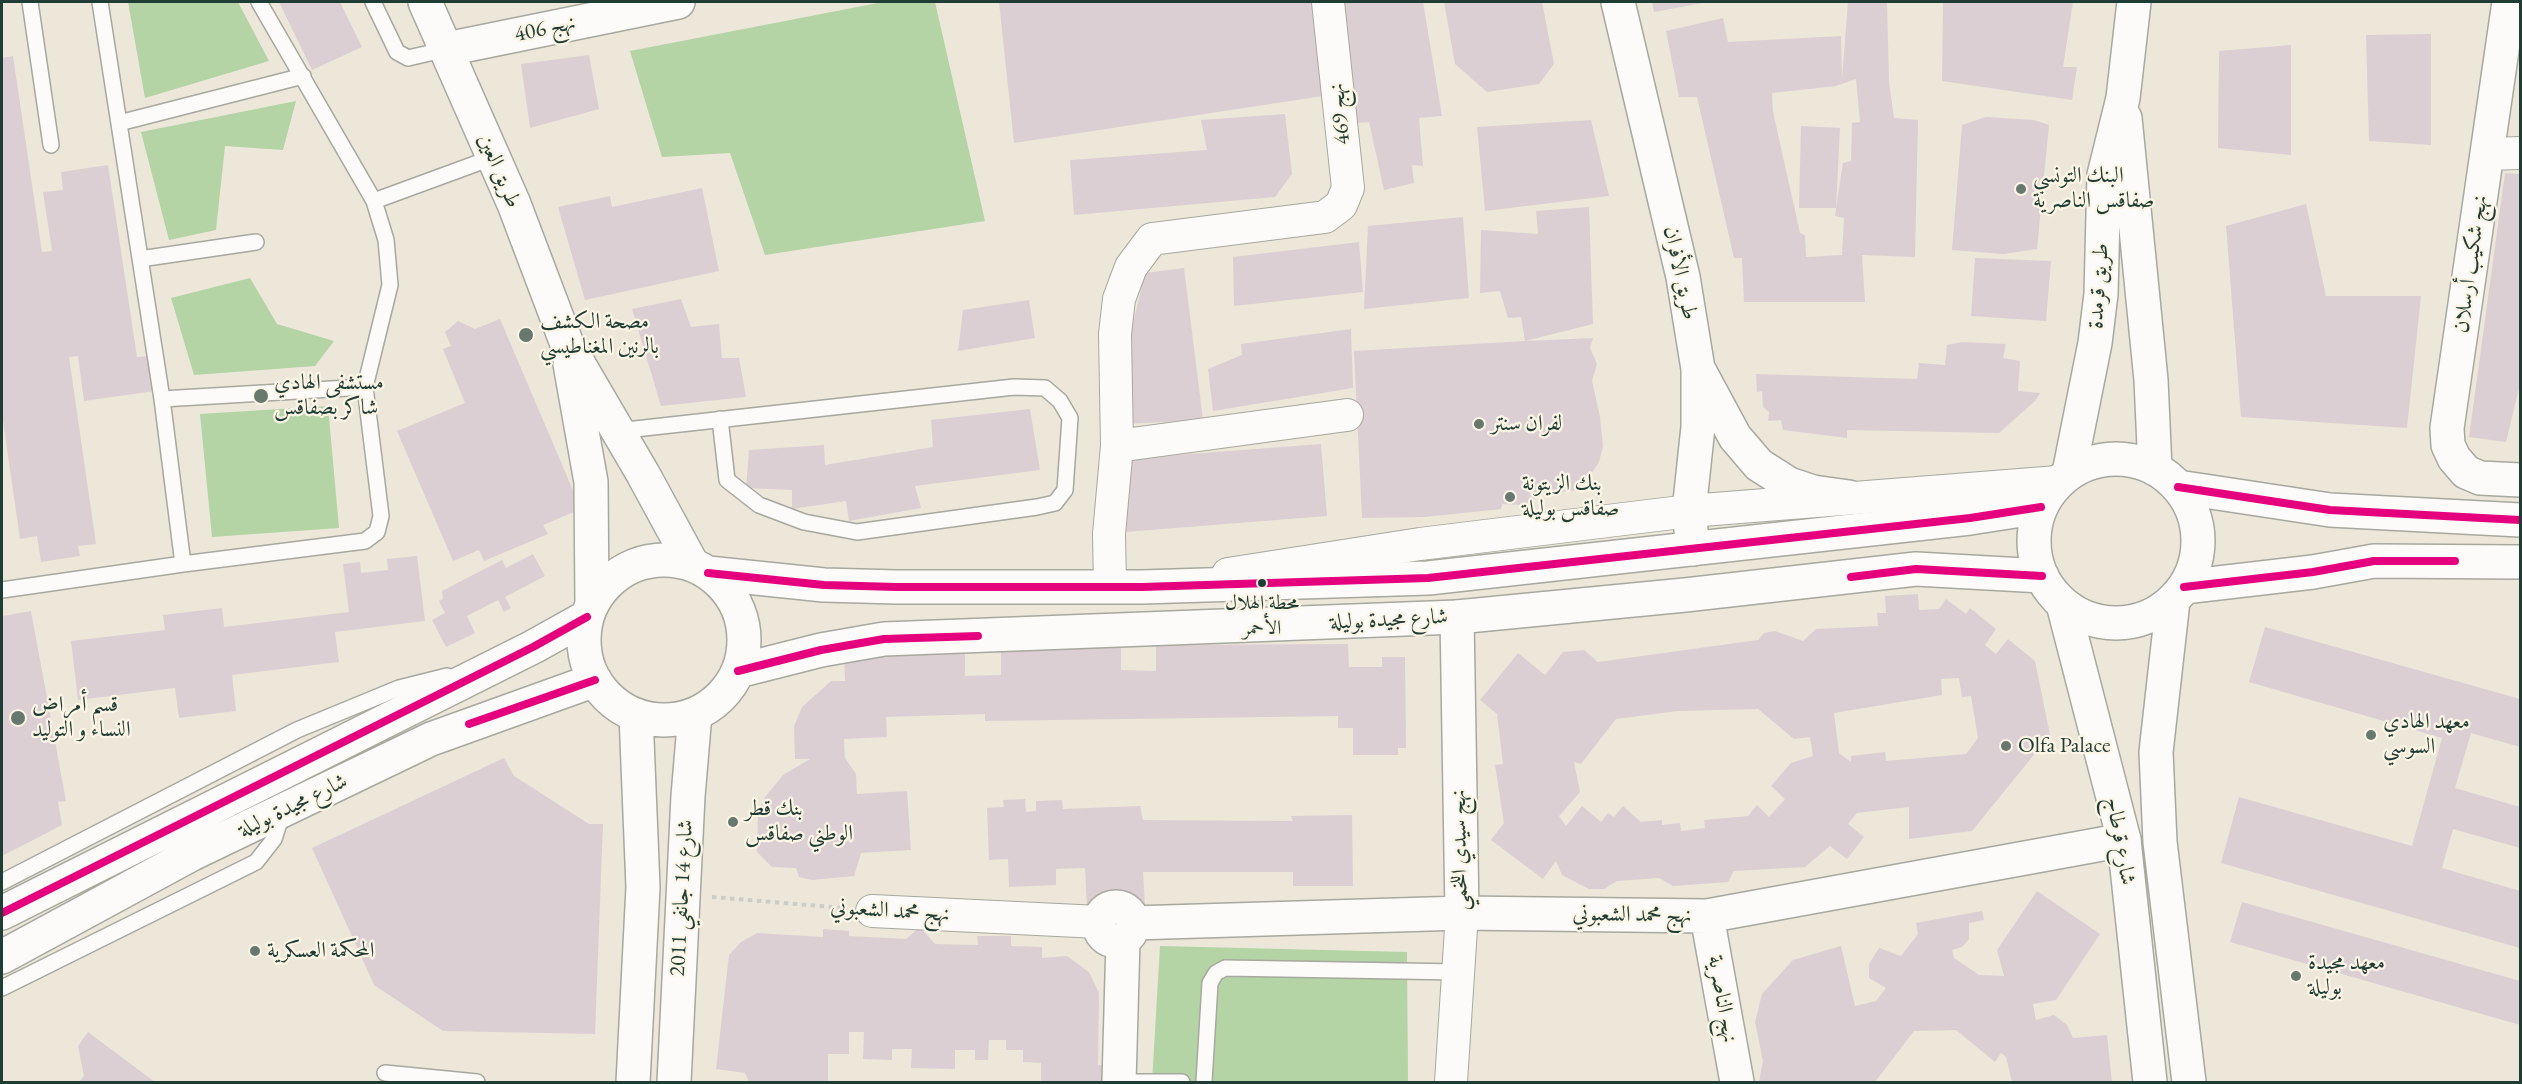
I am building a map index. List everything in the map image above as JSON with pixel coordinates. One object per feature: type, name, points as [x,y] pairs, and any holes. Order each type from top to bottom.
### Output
[{"type":"main road","name":"طريق العين","points":[[425,2],[494,157],[567,344],[700,568]]},
{"type":"main road","name":"نهج 406","points":[[447,49],[678,2]]},
{"type":"main road","name":"طريق الأفران","points":[[1618,2],[1683,277],[1698,369],[1698,427],[1689,510],[1693,549]]},
{"type":"main road","name":"طريق قرمدة","points":[[2056,487],[2095,343],[2101,294],[2104,176],[2123,98],[2134,2]]},
{"type":"main road","name":"نهج شكيب أرسلان","points":[[2509,2],[2447,428],[2448,445],[2454,458],[2466,472],[2480,478],[2519,473]]},
{"type":"main road","name":"طريق قرمدة","points":[[2123,98],[2133,179],[2151,380],[2166,478]]},
{"type":"main road","name":"طريق العين","points":[[567,344],[591,482],[590,610]]},
{"type":"main road","points":[[1698,369],[1736,437],[1759,465],[1789,484],[1813,492],[1849,497]]},
{"type":"main road","points":[[2166,478],[2192,510],[2198,536],[2195,563],[2178,594],[2153,614],[2130,622],[2106,623],[2083,616],[2063,603],[2051,591],[2042,576],[2035,554],[2034,530],[2056,487],[2089,463],[2111,459],[2133,461],[2166,478],[2330,510],[2520,520]]},
{"type":"main road","name":"شارع مجيدة بوليلة","points":[[700,568],[824,585],[1142,587],[1428,578],[1970,518],[2056,487]]},
{"type":"main road","points":[[654,560],[673,560],[700,568],[725,587],[737,606],[744,627],[744,649],[738,671],[721,696],[695,714],[676,719],[656,720],[636,715],[606,694],[595,680],[585,650],[590,610],[603,588],[617,574],[634,565],[654,560]]},
{"type":"main road","points":[[2178,594],[2374,561],[2520,562]]},
{"type":"main road","name":"شارع مجيدة بوليلة","points":[[738,671],[821,650],[884,639],[1457,617],[1916,569],[2042,576]]},
{"type":"main road","name":"شارع قرطاج","points":[[2178,594],[2156,752],[2160,842],[2189,1083]]},
{"type":"main road","name":"شارع قرطاج","points":[[2063,603],[2124,840],[2150,1083]]},
{"type":"main road","name":"شارع مجيدة بوليلة","points":[[2,913],[502,661],[590,610]]},
{"type":"main road","name":"نهج سيدي اللخمي","points":[[1457,617],[1462,913]]},
{"type":"main road","name":"شارع مجيدة بوليلة","points":[[2,957],[192,854],[431,739],[595,680]]},
{"type":"main road","name":"شارع 14 جانفي 2011","points":[[674,1083],[695,714]]},
{"type":"main road","name":"شارع 14 جانفي 2011","points":[[633,1083],[643,886],[636,715]]},
{"type":"main road","name":"نهج محمد الشعبوني","points":[[1118,928],[1462,913],[1707,916],[2124,840]]},
{"type":"main road","name":"نهج الناصرية","points":[[1707,916],[1737,1083]]},
{"type":"main road","points":[[1118,928],[1119,1082]]},
{"type":"street","name":"نهج 469","points":[[1117,446],[1115,334],[1119,299],[1131,267],[1152,239],[1325,217],[1341,205],[1348,188],[1328,2]]},
{"type":"street","points":[[2487,154],[2520,153]]},
{"type":"street","points":[[1110,586],[1109,534],[1117,446],[1347,415]]},
{"type":"street","points":[[1142,587],[1420,544],[1689,510],[1849,497],[2056,487]]},
{"type":"street","name":"نهج محمد الشعبوني","points":[[872,911],[1118,928]]},
{"type":"street","name":"نهج سيدي اللخمي","points":[[1451,1083],[1462,913]]},
{"type":"lane","points":[[30,2],[51,145]]},
{"type":"lane","points":[[100,2],[162,399],[183,564]]},
{"type":"lane","points":[[2,590],[365,541],[377,531],[381,516],[365,387],[390,285],[386,240],[374,201],[259,2]]},
{"type":"lane","points":[[373,2],[397,52],[408,58],[447,49]]},
{"type":"lane","points":[[119,123],[303,76]]},
{"type":"lane","points":[[374,201],[494,157]]},
{"type":"lane","points":[[140,259],[256,242]]},
{"type":"lane","points":[[162,399],[365,387]]},
{"type":"lane","points":[[617,431],[1014,387],[1045,388],[1060,401],[1070,418],[1065,490],[1055,503],[1037,507],[857,532],[804,522],[759,505],[727,480],[720,420]]},
{"type":"lane","name":"شارع مجيدة بوليلة","points":[[2,882],[297,730],[399,688],[502,661]]},
{"type":"lane","points":[[2,988],[256,861],[274,839],[284,810]]},
{"type":"lane","points":[[1204,1083],[1210,983],[1216,974],[1225,968],[1459,972]]},
{"type":"lane","points":[[385,1073],[477,1083]]},
{"type":"lane","points":[[1119,1082],[1182,1083]]},
{"type":"path","name":"نهج محمد الشعبوني","points":[[683,894],[872,911]]},
{"type":"green space","points":[[128,2],[238,2],[269,61],[145,98]]},
{"type":"green space","points":[[883,2],[935,2],[985,221],[765,255],[730,153],[662,157],[630,51]]},
{"type":"green space","points":[[296,101],[283,150],[225,146],[216,230],[169,240],[141,132]]},
{"type":"green space","points":[[250,278],[277,324],[334,341],[315,366],[194,375],[171,298]]},
{"type":"green space","points":[[328,406],[339,528],[212,537],[200,414]]},
{"type":"green space","points":[[1160,946],[1407,952],[1408,1082],[1152,1082]]},
{"type":"building","points":[[279,2],[340,2],[362,47],[312,70]]},
{"type":"building","points":[[999,2],[1313,2],[1323,96],[1014,143]]},
{"type":"building","points":[[1340,2],[1423,2],[1442,116],[1419,118],[1423,166],[1412,165],[1414,183],[1384,190],[1369,122],[1355,123]]},
{"type":"building","points":[[1444,2],[1542,2],[1554,64],[1539,84],[1487,92],[1455,64]]},
{"type":"building","points":[[1652,2],[1702,2],[1703,3],[1654,12]]},
{"type":"building","points":[[1848,2],[1887,2],[1889,82],[1894,118],[1918,120],[1915,257],[1862,255],[1865,302],[1744,302],[1742,258],[1734,258],[1697,97],[1679,97],[1666,31],[1723,18],[1728,42],[1841,36],[1842,79]],"holes":[[[1856,79],[1860,122],[1852,123],[1851,161],[1843,163],[1835,216],[1844,218],[1842,255],[1806,257],[1805,235],[1800,233],[1773,112],[1772,93],[1836,86]]]},
{"type":"building","points":[[1943,2],[2073,2],[2063,67],[2077,67],[2072,100],[1942,81]]},
{"type":"building","points":[[2431,34],[2431,145],[2369,141],[2366,35]]},
{"type":"building","points":[[2291,45],[2291,155],[2218,148],[2219,51]]},
{"type":"building","points":[[589,55],[599,109],[530,128],[521,64]]},
{"type":"building","points":[[13,56],[42,252],[52,251],[43,192],[63,190],[61,172],[108,165],[137,357],[149,356],[155,391],[84,401],[78,356],[69,357],[96,544],[78,546],[80,556],[41,562],[37,536],[20,539],[2,414],[2,58]]},
{"type":"building","points":[[1285,114],[1292,174],[1275,197],[1074,215],[1070,160],[1207,150],[1201,120]]},
{"type":"building","points":[[1986,117],[2034,120],[2049,125],[2037,249],[2004,254],[1952,250],[1962,125]]},
{"type":"building","points":[[1591,120],[1609,196],[1485,211],[1477,127]]},
{"type":"building","points":[[1801,126],[1840,128],[1836,208],[1799,208]]},
{"type":"building","points":[[2505,173],[2520,174],[2520,384],[2506,442],[2469,437]]},
{"type":"building","points":[[702,188],[719,271],[585,300],[558,207],[610,196],[612,207]]},
{"type":"building","points":[[2306,204],[2326,296],[2421,296],[2407,428],[2241,417],[2226,226]]},
{"type":"building","points":[[1589,207],[1593,324],[1525,341],[1521,317],[1508,318],[1500,291],[1480,293],[1481,230],[1538,234],[1536,211]]},
{"type":"building","points":[[1463,217],[1469,298],[1364,309],[1368,226]]},
{"type":"building","points":[[1359,242],[1363,292],[1234,306],[1233,257]]},
{"type":"building","points":[[1975,258],[2051,261],[2046,321],[1971,316]]},
{"type":"building","points":[[1184,268],[1203,420],[1128,424],[1130,336],[1145,273]]},
{"type":"building","points":[[681,299],[691,327],[719,324],[722,358],[739,358],[746,397],[661,406],[632,309]]},
{"type":"building","points":[[1029,300],[1035,338],[958,351],[963,310]]},
{"type":"building","points":[[500,319],[581,509],[543,525],[548,534],[484,561],[479,550],[453,561],[397,431],[465,403],[443,349],[451,346],[445,332],[458,321],[475,329]]},
{"type":"building","points":[[1351,329],[1353,388],[1213,411],[1208,369],[1242,355],[1241,344]]},
{"type":"building","name":"لفران سنتر","points":[[1593,338],[1590,348],[1597,364],[1592,381],[1600,417],[1603,446],[1599,462],[1578,490],[1543,494],[1523,505],[1502,504],[1501,509],[1425,517],[1362,518],[1354,351]]},
{"type":"building","points":[[1962,342],[2006,344],[2003,358],[2020,361],[2018,391],[2040,393],[2035,401],[1999,433],[1847,430],[1847,438],[1783,430],[1781,420],[1768,421],[1769,412],[1763,407],[1762,391],[1757,392],[1756,374],[1917,379],[1919,363],[1945,365],[1947,345]]},
{"type":"building","points":[[1030,409],[1040,470],[915,486],[921,508],[849,521],[846,501],[792,509],[792,490],[746,488],[749,450],[824,445],[825,465],[933,447],[931,420]]},
{"type":"building","points":[[1321,444],[1327,516],[1112,533],[1124,459]]},
{"type":"building","points":[[533,554],[545,576],[505,597],[511,608],[504,612],[498,600],[467,616],[475,633],[446,647],[432,620],[445,613],[439,601],[443,599],[442,591],[502,560],[506,568]]},
{"type":"building","points":[[417,556],[425,621],[335,632],[339,662],[232,675],[236,711],[179,718],[175,688],[78,700],[71,641],[165,630],[163,615],[222,608],[224,627],[349,612],[343,564],[360,562],[361,573],[388,570],[387,559]]},
{"type":"building","points":[[1918,594],[1919,610],[1939,609],[1946,599],[1966,614],[1970,608],[1996,629],[1985,645],[1996,654],[2008,639],[2035,661],[2050,735],[1972,831],[1909,839],[1909,807],[1857,813],[1848,824],[1864,837],[1847,859],[1830,846],[1805,867],[1734,871],[1728,882],[1673,886],[1659,878],[1617,881],[1604,889],[1589,889],[1562,875],[1556,861],[1543,879],[1491,840],[1504,823],[1495,765],[1503,764],[1497,714],[1480,700],[1518,653],[1545,675],[1563,652],[1584,650],[1598,662],[1758,640],[1764,633],[1775,631],[1803,641],[1816,629],[1878,626],[1877,613],[1886,613],[1885,596]],"holes":[[[1959,678],[1962,697],[1971,696],[1978,738],[1966,754],[1886,761],[1885,752],[1851,756],[1851,762],[1839,753],[1834,713],[1942,695],[1941,679]],[[1758,709],[1794,739],[1810,737],[1813,756],[1791,763],[1771,786],[1785,799],[1769,817],[1757,805],[1748,816],[1704,820],[1705,828],[1681,831],[1680,823],[1662,825],[1662,820],[1641,822],[1623,806],[1614,817],[1608,813],[1601,822],[1582,806],[1566,826],[1559,816],[1580,792],[1574,762],[1581,764],[1616,719],[1678,711]]]},
{"type":"building","name":"قسم أمراض النساء و التوليد","points":[[31,611],[66,801],[58,802],[62,825],[2,856],[2,616]]},
{"type":"building","points":[[2265,627],[2520,699],[2520,747],[2471,733],[2455,788],[2520,807],[2520,848],[2453,829],[2442,868],[2520,891],[2520,948],[2221,863],[2239,797],[2412,846],[2442,738],[2249,682]]},
{"type":"building","points":[[1348,644],[1349,667],[1382,667],[1382,657],[1405,657],[1406,748],[1398,748],[1398,755],[1353,755],[1353,728],[1338,728],[1338,716],[985,721],[985,714],[886,717],[887,737],[844,739],[845,758],[856,774],[857,794],[907,791],[911,850],[861,853],[854,876],[812,880],[799,877],[796,868],[772,867],[757,852],[758,812],[765,797],[783,775],[810,759],[795,759],[794,726],[802,707],[831,681],[845,681],[844,655],[965,652],[965,676],[1001,675],[1001,646],[1121,645],[1121,670],[1156,671],[1156,645]]},
{"type":"building","points":[[504,758],[514,776],[589,824],[603,824],[595,1034],[443,1031],[374,985],[312,848]]},
{"type":"building","points":[[1025,799],[1026,812],[1036,811],[1036,801],[1062,800],[1063,809],[1140,806],[1143,820],[1293,821],[1291,816],[1352,815],[1353,886],[1293,886],[1293,872],[1143,872],[1145,905],[1087,907],[1085,868],[1056,869],[1056,885],[1009,887],[1008,859],[989,860],[987,808],[1004,807],[1003,800]]},
{"type":"building","points":[[2037,891],[2100,934],[2056,1000],[2033,1004],[2036,1020],[2054,1015],[2067,1025],[2073,1038],[2107,1035],[2112,1082],[2012,1082],[2006,1057],[2001,1053],[1995,1062],[1956,1030],[1914,1031],[1875,1082],[1759,1082],[1763,1061],[1755,1022],[1762,994],[1793,960],[1841,946],[1855,1006],[1876,1001],[1886,988],[1869,978],[1869,964],[1879,948],[1901,956],[1918,934],[1916,923],[1982,911],[1984,920],[1969,923],[1969,939],[1962,947],[1952,950],[1954,958],[1979,975],[2004,976],[1997,950]]},
{"type":"building","points":[[2242,902],[2520,981],[2520,1025],[2230,942]]},
{"type":"building","points":[[920,927],[935,944],[978,945],[977,936],[1011,936],[1011,946],[1042,947],[1042,958],[1067,956],[1089,972],[1099,993],[1098,1065],[1108,1065],[1107,1082],[1041,1082],[1041,1063],[1023,1062],[1023,1050],[1006,1050],[1006,1040],[989,1040],[988,1060],[975,1060],[975,1050],[955,1050],[955,1069],[911,1068],[912,1049],[892,1049],[892,1060],[863,1059],[864,1032],[849,1032],[849,1054],[828,1054],[828,1082],[749,1082],[745,1073],[716,1069],[729,955],[741,942],[757,933],[823,937],[823,929],[849,931],[849,936],[906,939]]},
{"type":"building","points":[[88,1032],[155,1082],[79,1082],[84,1076],[78,1046]]},
{"type":"transit line","points":[[2178,487],[2330,510],[2520,520]]},
{"type":"transit line","points":[[708,573],[824,585],[897,587],[1142,587],[1428,578],[1970,518],[2041,507]]},
{"type":"transit line","points":[[2184,587],[2313,572],[2374,561],[2455,561]]},
{"type":"transit line","points":[[1851,577],[1916,569],[2042,576]]},
{"type":"transit line","points":[[2,913],[533,647],[587,617]]},
{"type":"transit line","points":[[738,671],[821,650],[884,639],[978,636]]},
{"type":"transit line","points":[[469,724],[595,680]]},
{"type":"place","name":"البنك التونسي صفاقس الناصرية","points":[[2021,189]]},
{"type":"place","name":"مصحة الكشف بالرنين المغناطيسي","points":[[526,335]]},
{"type":"place","name":"مستشفى الهادي شاكر بصفاقس","points":[[261,396]]},
{"type":"place","name":"لفران سنتر","points":[[1479,424]]},
{"type":"place","name":"بنك الزيتونة صفاقس بوليلة","points":[[1510,497]]},
{"type":"place","name":"محطة الهلال الأحمر","points":[[1262,583]]},
{"type":"place","name":"قسم أمراض النساء و التوليد","points":[[18,718]]},
{"type":"place","name":"معهد الهادي السوسي","points":[[2371,735]]},
{"type":"place","name":"Olfa Palace","points":[[2006,746]]},
{"type":"place","name":"بنك قطر الوطني صفاقس","points":[[733,822]]},
{"type":"place","name":"المحكمة العسكرية","points":[[255,951]]},
{"type":"place","name":"معهد مجيدة بوليلة","points":[[2296,976]]}]
